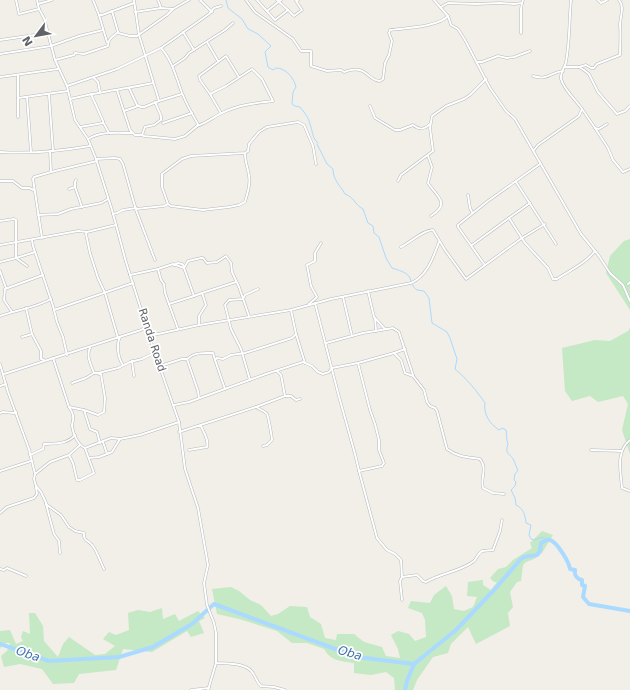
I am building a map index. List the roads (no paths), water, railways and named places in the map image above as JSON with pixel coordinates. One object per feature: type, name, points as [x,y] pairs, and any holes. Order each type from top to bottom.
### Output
[{"type":"street","points":[[16,0],[19,14],[39,9]]},
{"type":"street","name":"Randa Road","points":[[37,0],[39,9],[44,18],[58,69],[67,86],[75,120],[88,139],[96,160],[154,353],[160,366],[179,422],[179,432],[185,468],[198,508],[208,565],[204,586],[207,605],[216,633],[216,663],[209,689]]},
{"type":"street","points":[[38,4],[52,0]]},
{"type":"street","points":[[93,0],[107,42]]},
{"type":"street","points":[[158,0],[161,8]]},
{"type":"street","points":[[55,60],[74,55],[75,53],[84,54],[106,47],[108,46],[107,42],[111,36],[118,33],[130,36],[139,35],[173,9],[189,0]]},
{"type":"street","points":[[200,0],[212,12]]},
{"type":"street","points":[[246,0],[255,12],[293,39],[301,51],[311,51],[311,66],[327,71],[341,70],[344,72],[350,69],[359,70],[365,72],[376,81],[383,79],[385,63],[389,55],[392,41],[389,33],[390,30],[422,26],[439,22],[448,16]]},
{"type":"street","points":[[256,0],[276,20],[288,10]]},
{"type":"street","points":[[267,11],[279,1],[294,16],[302,10],[296,0]]},
{"type":"street","points":[[434,0],[448,16],[451,25],[458,29],[466,40],[490,88],[506,111],[515,119],[579,229],[610,273],[623,285],[630,301]]},
{"type":"street","points":[[510,4],[511,0]]},
{"type":"street","points":[[571,0],[567,56],[565,67],[561,75],[561,80],[595,128],[608,148],[613,160],[623,172],[630,170]]},
{"type":"street","points":[[598,0],[601,2],[606,0]]},
{"type":"street","points":[[565,67],[579,67],[586,65],[594,68],[597,64],[620,55],[622,4],[619,0]]},
{"type":"street","points":[[99,15],[112,12],[134,2],[139,35],[158,100]]},
{"type":"street","points":[[441,7],[448,3],[510,4],[522,2],[521,34]]},
{"type":"street","points":[[67,86],[117,69],[161,48],[212,12],[215,7],[221,6]]},
{"type":"street","points":[[135,12],[161,8],[173,9]]},
{"type":"street","points":[[112,12],[118,33]]},
{"type":"street","points":[[172,66],[225,30],[233,22]]},
{"type":"street","points":[[0,54],[29,51],[51,46],[78,36],[103,30]]},
{"type":"street","points":[[183,32],[194,50]]},
{"type":"street","points":[[0,40],[48,33]]},
{"type":"street","points":[[207,42],[218,61]]},
{"type":"street","points":[[161,48],[165,52],[172,66],[183,94],[198,124],[197,126]]},
{"type":"street","points":[[478,62],[498,56],[507,58],[514,57],[530,51]]},
{"type":"street","points":[[221,113],[199,76],[226,56],[239,77]]},
{"type":"street","points":[[579,67],[589,74],[598,92],[617,114],[625,111],[630,106]]},
{"type":"street","points":[[0,77],[58,69]]},
{"type":"street","points":[[88,139],[109,132],[132,133],[144,136],[175,139],[185,136],[197,126],[211,120],[221,113],[251,103],[273,101],[262,79],[252,69],[226,86],[210,94]]},
{"type":"street","points":[[533,76],[546,78],[552,74],[563,71]]},
{"type":"street","points":[[18,75],[18,117]]},
{"type":"street","points":[[93,78],[98,82],[100,92]]},
{"type":"street","points":[[398,181],[401,175],[433,151],[430,140],[430,124],[433,114],[446,106],[464,99],[486,79]]},
{"type":"street","points":[[70,99],[153,83]]},
{"type":"street","points":[[129,88],[138,106]]},
{"type":"street","points":[[117,90],[132,133]]},
{"type":"street","points":[[18,98],[49,95],[68,91]]},
{"type":"street","points":[[91,94],[109,132]]},
{"type":"street","points":[[124,111],[138,106],[144,107],[158,100],[183,94]]},
{"type":"street","points":[[49,95],[52,151],[51,172]]},
{"type":"street","points":[[27,97],[31,152]]},
{"type":"street","points":[[142,135],[145,127],[154,125],[161,120],[161,116],[155,102]]},
{"type":"street","points":[[370,106],[375,118],[395,130],[400,130],[413,125],[417,128],[424,129],[430,124]]},
{"type":"street","points":[[534,150],[579,116],[582,109]]},
{"type":"street","points":[[163,123],[192,113]]},
{"type":"street","points":[[80,127],[103,122]]},
{"type":"street","points":[[113,214],[123,210],[164,206],[168,204],[171,206],[203,210],[229,207],[245,202],[250,182],[245,153],[248,151],[248,144],[259,132],[267,127],[298,122],[304,124],[313,146],[316,164]]},
{"type":"street","points":[[595,128],[599,129],[606,124]]},
{"type":"street","points":[[0,152],[52,151],[90,146]]},
{"type":"street","points":[[168,204],[162,186],[162,174],[182,159],[191,156],[245,153]]},
{"type":"street","points":[[428,156],[432,166],[428,183],[441,202],[437,212],[431,216]]},
{"type":"street","points":[[42,238],[34,190],[34,177],[96,160],[115,158],[120,159],[123,164],[136,208],[155,260]]},
{"type":"street","points":[[484,264],[458,227],[460,223],[541,163]]},
{"type":"street","points":[[76,180],[76,187],[82,207]]},
{"type":"street","points":[[0,181],[13,181],[22,188],[34,190]]},
{"type":"street","points":[[516,182],[545,224],[556,244]]},
{"type":"street","points":[[69,189],[76,187]]},
{"type":"street","points":[[468,195],[470,208],[473,213]]},
{"type":"street","points":[[38,215],[58,214],[71,209],[104,202],[108,199]]},
{"type":"street","points":[[472,245],[530,203]]},
{"type":"street","points":[[509,218],[536,256],[548,268],[553,279],[582,264],[589,259],[595,251]]},
{"type":"street","points":[[0,221],[15,219],[16,258]]},
{"type":"street","points":[[401,247],[413,241],[421,234],[432,230],[466,279],[484,264],[545,224]]},
{"type":"street","points":[[0,245],[78,231],[87,232],[116,225]]},
{"type":"street","points":[[87,232],[86,234],[90,253],[119,337],[117,346],[120,361],[123,365]]},
{"type":"street","points":[[32,240],[67,355]]},
{"type":"street","points":[[149,336],[199,325],[291,310],[343,296],[400,286],[417,280],[430,265],[439,242]]},
{"type":"street","points":[[308,305],[317,298],[312,289],[307,265],[315,261],[315,253],[321,243]]},
{"type":"street","points":[[0,262],[35,252]]},
{"type":"street","points":[[184,267],[190,260],[203,258],[207,263],[212,264],[226,256],[231,263],[232,272],[240,287],[249,316]]},
{"type":"street","points":[[16,258],[27,266]]},
{"type":"street","points":[[130,275],[158,269],[171,264],[184,267]]},
{"type":"street","points":[[184,267],[194,296]]},
{"type":"street","points":[[158,269],[178,329]]},
{"type":"street","points":[[0,271],[6,288],[4,300],[12,312]]},
{"type":"street","points":[[6,288],[43,275]]},
{"type":"street","points":[[169,304],[236,282]]},
{"type":"street","points":[[54,310],[133,283]]},
{"type":"street","points":[[250,380],[225,305],[229,300],[243,299],[245,295],[258,289]]},
{"type":"street","points":[[368,291],[376,331]]},
{"type":"street","points":[[199,325],[199,316],[206,304],[202,293]]},
{"type":"street","points":[[343,296],[352,336]]},
{"type":"street","points":[[0,316],[42,304],[51,299]]},
{"type":"street","points":[[315,303],[355,454],[358,471],[377,538],[387,550],[401,560],[402,577],[398,584],[401,588],[402,600]]},
{"type":"street","points":[[26,308],[32,334],[41,351],[42,359],[45,361]]},
{"type":"street","points":[[291,310],[296,334],[305,362],[321,374],[329,372],[332,368],[358,363],[404,349]]},
{"type":"street","points":[[374,317],[385,329]]},
{"type":"street","points":[[4,374],[141,330],[146,326]]},
{"type":"street","points":[[326,343],[392,327],[396,329],[399,332],[413,376],[424,390],[427,402],[437,412],[443,429],[447,449],[451,453],[462,457],[480,459],[484,466],[485,472],[482,484],[483,488],[493,493],[504,494]]},
{"type":"street","points":[[22,337],[32,334]]},
{"type":"street","points":[[215,360],[217,358],[223,359],[231,355],[242,354],[292,338],[296,334]]},
{"type":"street","points":[[90,347],[88,352],[94,373]]},
{"type":"street","points":[[72,383],[86,378],[94,373],[142,359],[154,353]]},
{"type":"street","points":[[160,366],[182,359],[187,359],[196,354],[213,353],[225,389]]},
{"type":"street","points":[[394,353],[401,360],[404,373],[413,376]]},
{"type":"street","points":[[53,358],[73,414],[74,421],[72,425],[74,435],[80,445],[85,448],[94,473],[78,480],[69,455]]},
{"type":"street","points":[[187,359],[199,398]]},
{"type":"street","points":[[132,361],[134,376]]},
{"type":"street","points":[[174,405],[189,402],[305,362]]},
{"type":"street","points":[[358,363],[379,440],[379,450],[384,463],[382,466],[358,471]]},
{"type":"street","points":[[0,364],[30,455],[35,474],[34,479],[37,494],[34,498],[7,507],[0,513]]},
{"type":"street","points":[[277,371],[281,375],[285,396]]},
{"type":"street","points":[[70,407],[98,414],[104,412],[105,398],[101,374],[98,373]]},
{"type":"street","points":[[0,386],[6,384]]},
{"type":"street","points":[[179,432],[285,396],[291,396],[296,400],[300,399]]},
{"type":"street","points":[[256,407],[267,414],[269,418],[272,440],[267,445],[263,446]]},
{"type":"street","points":[[84,410],[90,429],[97,432],[107,454]]},
{"type":"street","points":[[0,413],[16,412]]},
{"type":"street","points":[[85,448],[111,438],[120,439],[143,434],[179,422]]},
{"type":"street","points":[[189,450],[206,448],[208,444],[201,426],[198,425]]},
{"type":"street","points":[[30,455],[43,449],[44,444],[59,443],[70,439],[74,435]]},
{"type":"street","points":[[89,458],[99,457],[112,452],[120,439]]},
{"type":"street","points":[[630,440],[622,451],[619,466],[622,488],[630,491]]},
{"type":"street","points":[[35,474],[50,462],[69,455],[80,445]]},
{"type":"street","points":[[591,450],[622,451]]},
{"type":"street","points":[[0,471],[31,461]]},
{"type":"street","points":[[36,486],[41,492],[46,503],[54,534],[59,541],[60,553]]},
{"type":"street","points":[[46,503],[61,515],[72,529],[84,533],[83,537],[93,546],[104,569]]},
{"type":"street","points":[[402,577],[417,575],[426,582],[433,578],[465,567],[474,561],[482,551],[493,550],[502,520]]},
{"type":"street","points":[[0,569],[4,570],[7,568],[26,576]]},
{"type":"street","points":[[216,663],[241,665],[250,670],[254,675],[255,680],[261,686],[285,690]]},
{"type":"street","points":[[191,690],[209,689]]},
{"type":"waterway","points":[[226,0],[228,8],[242,19],[248,29],[258,34],[271,46],[265,52],[268,67],[273,70],[280,68],[293,80],[296,87],[293,92],[292,104],[300,107],[306,115],[314,137],[318,143]]},
{"type":"waterway","points":[[317,144],[327,164],[333,169],[335,179],[345,194],[351,197],[363,209],[368,223],[373,226],[374,233],[379,237],[386,258],[392,268],[407,274],[412,285],[417,290],[424,291],[429,298],[432,323],[447,332],[457,359],[455,369],[471,385],[485,403],[486,415],[490,422],[499,430],[502,428],[506,430],[508,444],[507,452],[513,458],[518,470],[515,474],[515,486],[511,490],[515,498],[516,505],[524,512],[526,523],[531,525],[529,535],[531,539],[535,540],[542,537],[546,540]]},
{"type":"waterway","name":"Oba","points":[[0,644],[49,661],[119,657],[153,647],[192,624],[214,604],[357,657],[414,664],[456,630],[520,560],[524,557],[537,555],[540,551],[541,543],[546,540],[550,540],[559,548],[570,569],[575,570],[576,576],[582,580],[582,585],[585,586],[583,597],[589,604],[630,611]]},
{"type":"waterway","points":[[405,690],[414,664]]}]
